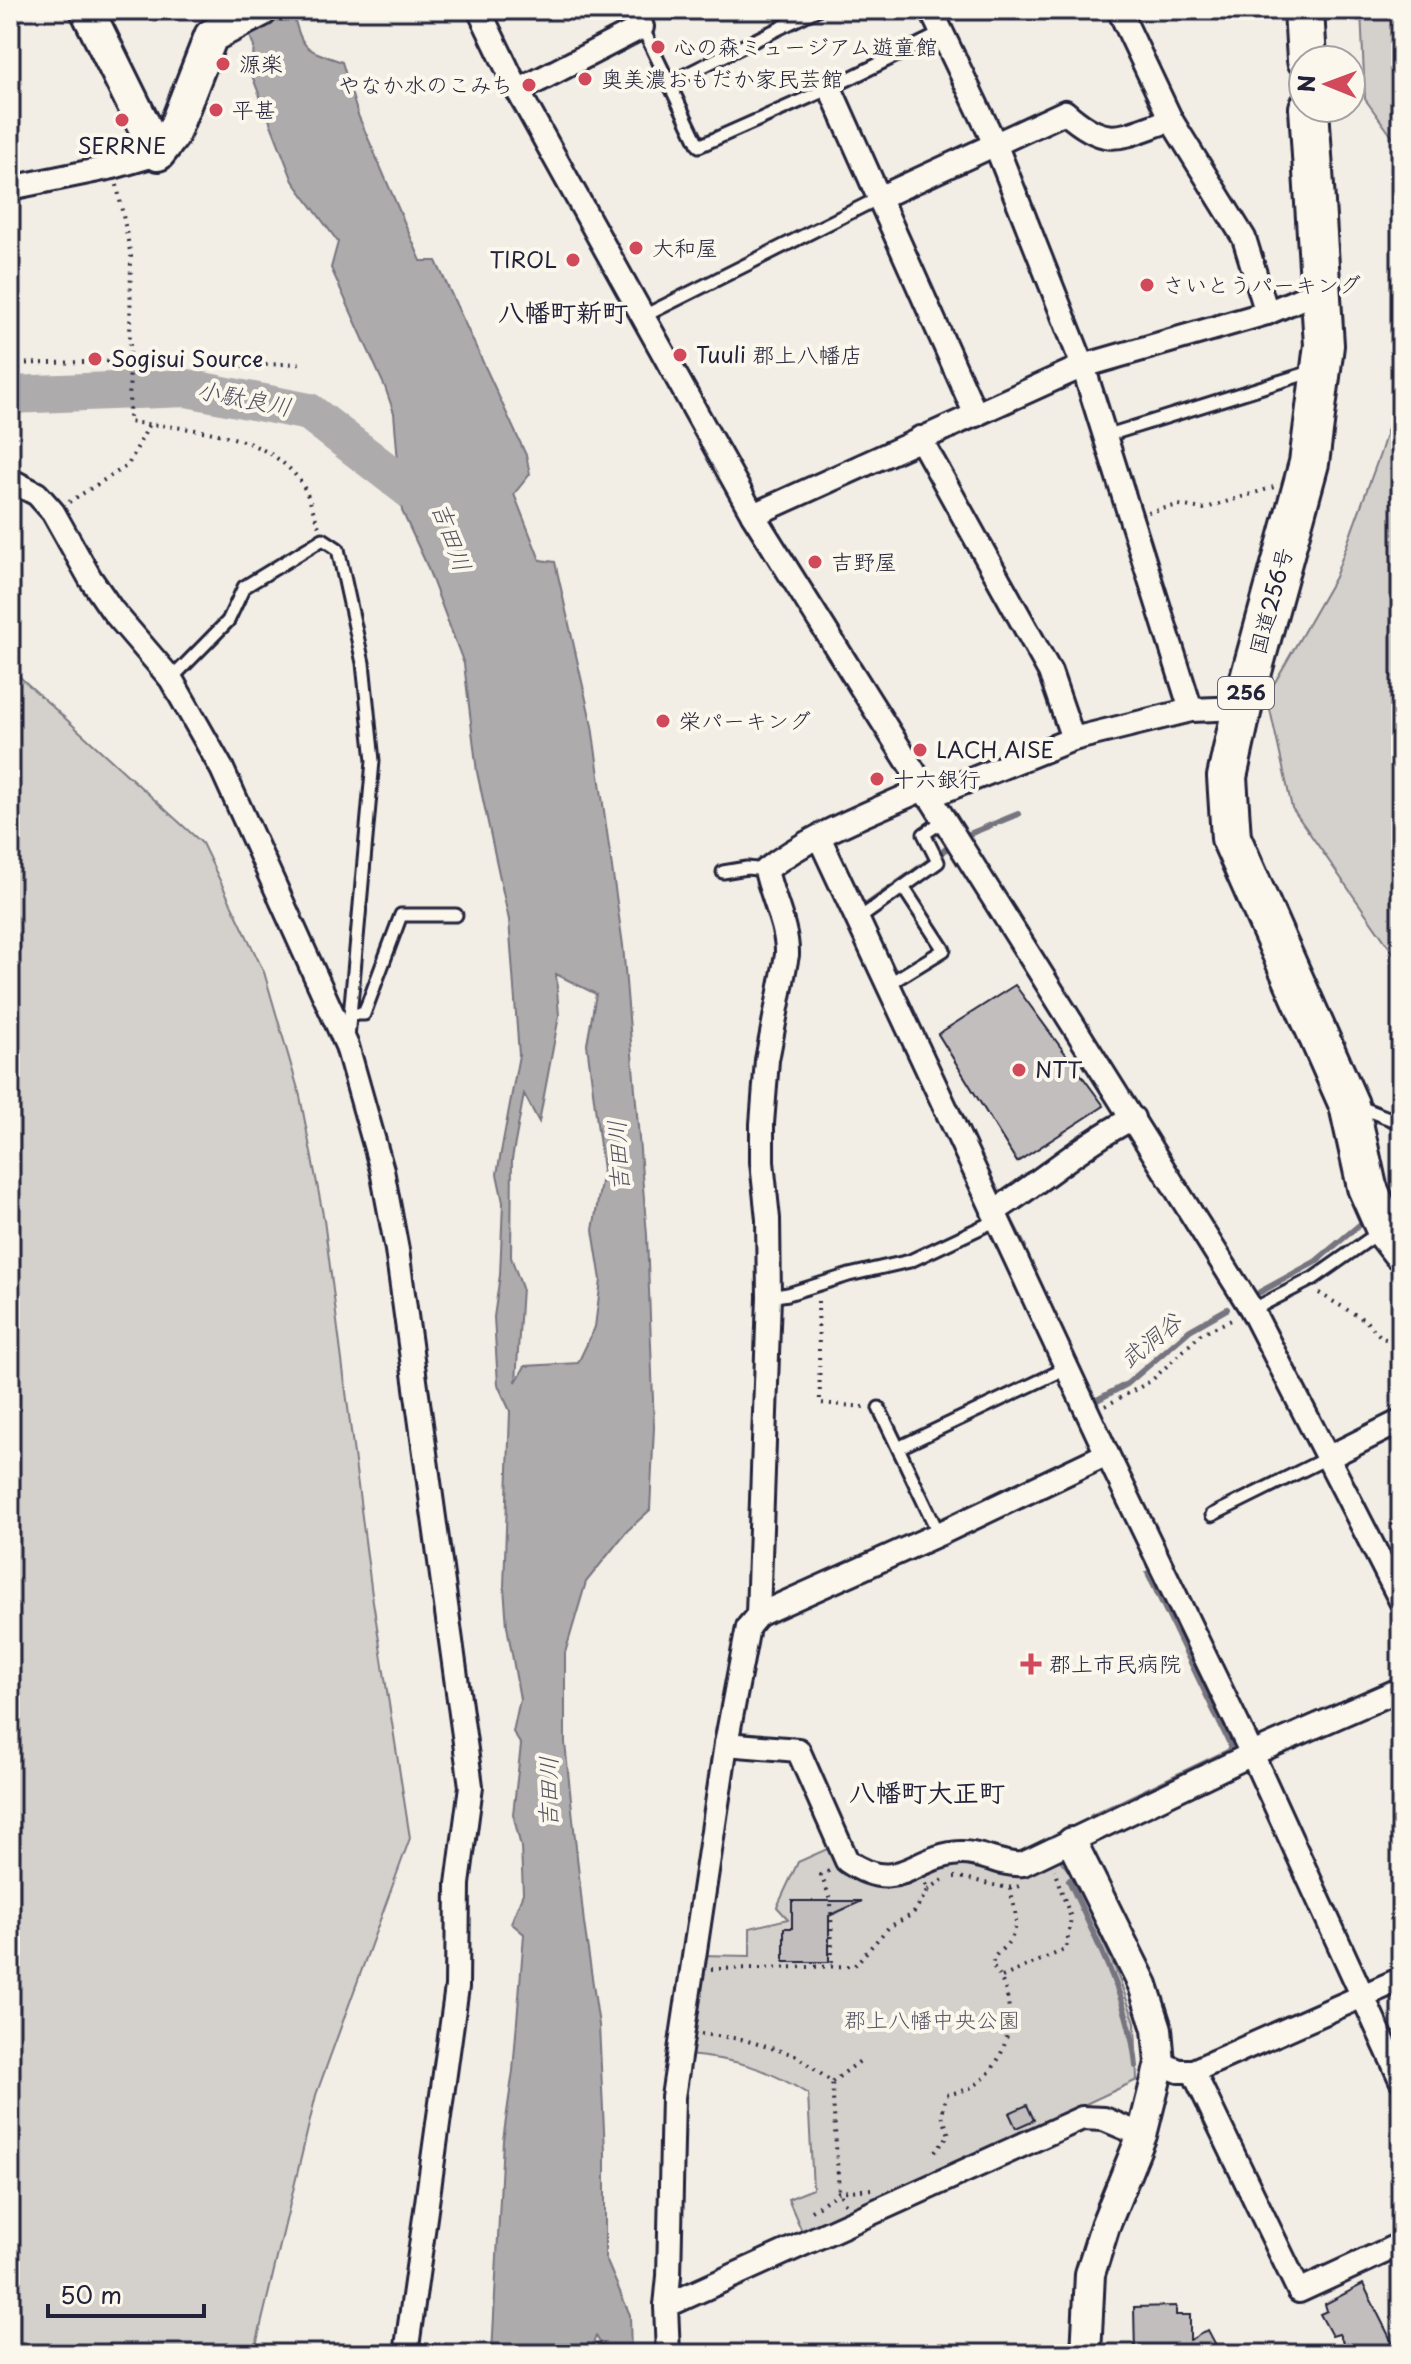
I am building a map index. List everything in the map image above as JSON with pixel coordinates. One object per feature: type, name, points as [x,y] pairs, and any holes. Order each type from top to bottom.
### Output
[{"type":"highway","points":[[1304,10],[1306,44]]},
{"type":"highway","name":"国道256号","points":[[1310,124],[1324,345],[1305,477],[1242,708],[1227,777],[1231,838],[1349,1105],[1367,1187],[1393,1239]]},
{"type":"main road","points":[[87,10],[158,154],[172,136],[211,36],[261,10]]},
{"type":"street","points":[[479,10],[518,91],[641,318],[753,515],[1252,1310],[1401,1601]]},
{"type":"street","points":[[931,10],[996,146],[1083,366],[1191,710]]},
{"type":"street","points":[[1127,12],[1171,120],[1244,238],[1267,313]]},
{"type":"street","points":[[518,91],[638,19]]},
{"type":"street","points":[[830,88],[976,415]]},
{"type":"street","points":[[881,197],[1065,112],[1083,129],[1111,139],[1171,120]]},
{"type":"street","points":[[10,188],[113,167],[158,154]]},
{"type":"street","points":[[753,515],[1083,366],[1267,313],[1321,290]]},
{"type":"street","points":[[920,438],[1050,672],[1073,739]]},
{"type":"street","points":[[10,480],[37,494],[53,512],[112,610],[171,679],[222,769],[347,1046],[382,1170],[397,1250],[471,1786],[458,1884],[457,1987],[406,2354]]},
{"type":"street","points":[[758,1615],[769,1297],[762,1124],[767,1060],[787,955],[787,938],[766,870],[819,837],[926,793],[1073,739],[1191,710],[1242,708]]},
{"type":"street","points":[[819,837],[1107,1454],[1252,1754],[1401,2080]]},
{"type":"street","points":[[995,1216],[1098,1136],[1133,1118]]},
{"type":"street","points":[[1329,1457],[1401,1421]]},
{"type":"street","points":[[668,2354],[666,2306],[673,2097],[694,2033],[726,1744],[748,1627],[758,1615],[1107,1454]]},
{"type":"street","points":[[726,1744],[798,1750],[847,1861],[863,1872],[895,1876],[949,1854],[966,1853],[1007,1865],[1023,1864],[1252,1754],[1401,1689]]},
{"type":"street","points":[[1060,1848],[1143,1985],[1157,2029],[1160,2063],[1142,2135],[1105,2226],[1090,2274],[1086,2354]]},
{"type":"street","points":[[1160,2063],[1179,2071],[1193,2071],[1401,1979]]},
{"type":"street","points":[[1193,2071],[1299,2291],[1401,2244]]},
{"type":"street","points":[[666,2306],[1082,2118],[1104,2119],[1142,2135]]},
{"type":"lane","points":[[669,83],[816,10]]},
{"type":"lane","points":[[638,19],[699,146],[830,88],[942,33]]},
{"type":"lane","points":[[641,318],[881,197]]},
{"type":"lane","points":[[1105,436],[1321,369]]},
{"type":"lane","points":[[171,679],[228,621],[244,587],[323,539],[338,549],[363,663],[373,761],[347,1046]]},
{"type":"lane","points":[[856,920],[938,862],[924,834],[943,821]]},
{"type":"lane","points":[[723,872],[747,868],[766,870]]},
{"type":"lane","points":[[887,985],[944,950],[903,887]]},
{"type":"lane","points":[[350,1014],[364,1014],[401,915],[456,915]]},
{"type":"lane","points":[[1349,1105],[1369,1109],[1401,1123]]},
{"type":"lane","points":[[769,1297],[910,1261],[995,1216]]},
{"type":"lane","points":[[1252,1310],[1393,1239]]},
{"type":"lane","points":[[900,1447],[1067,1368]]},
{"type":"lane","points":[[879,1408],[939,1534]]},
{"type":"lane","points":[[1212,1515],[1329,1457]]},
{"type":"path","points":[[113,167],[131,256],[129,422],[221,436],[248,443],[282,459],[302,484],[323,539]]},
{"type":"path","points":[[10,364],[122,361],[219,367],[305,363]]},
{"type":"path","points":[[53,512],[128,465],[150,424]]},
{"type":"path","points":[[1130,515],[1179,505],[1203,509],[1305,477]]},
{"type":"path","points":[[1304,1284],[1366,1321],[1382,1338],[1401,1343]]},
{"type":"path","points":[[817,1285],[820,1403],[879,1408]]},
{"type":"path","points":[[1089,1415],[1151,1381],[1202,1333],[1252,1310]]},
{"type":"path","points":[[1002,1977],[1066,1949],[1071,1918],[1060,1848]]},
{"type":"path","points":[[832,1966],[831,1900],[821,1875],[847,1861]]},
{"type":"path","points":[[710,1981],[712,1968],[854,1966],[889,1927],[913,1914],[928,1890],[916,1867]]},
{"type":"path","points":[[935,2152],[949,2135],[942,2115],[946,2095],[971,2088],[990,2071],[1003,2047],[1010,2018],[1002,1977],[992,1966],[993,1955],[1009,1941],[1017,1920],[1010,1889]]},
{"type":"path","points":[[694,2033],[707,2021]]},
{"type":"path","points":[[694,2033],[741,2039],[795,2055],[832,2082]]},
{"type":"path","points":[[832,2082],[860,2061]]},
{"type":"path","points":[[832,2082],[839,2192],[853,2221]]},
{"type":"green space","points":[[1361,10],[1401,10],[1401,149],[1367,102],[1367,44],[1363,44]]},
{"type":"green space","points":[[1401,370],[1401,964],[1292,808],[1267,696],[1335,577],[1380,454],[1396,402]]},
{"type":"green space","points":[[10,668],[202,843],[264,972],[300,1096],[324,1220],[372,1595],[410,1838],[316,2095],[254,2354],[10,2354]]},
{"type":"green space","name":"郡上八幡中央公園","points":[[836,1845],[844,1866],[971,1864],[1023,1872],[1059,1859],[1073,1877],[1115,1968],[1135,2022],[1137,2080],[804,2236],[788,2199],[813,2189],[808,2094],[750,2066],[685,2055],[699,1955],[750,1956],[750,1928],[788,1919],[777,1907],[798,1862]]},
{"type":"water","name":"吉田川","points":[[241,10],[292,10],[306,46],[342,62],[358,115],[421,261],[436,261],[526,455],[530,474],[514,494],[540,560],[555,562],[592,726],[623,945],[647,1235],[654,1427],[650,1510],[627,1531],[586,1582],[565,1653],[565,1743],[584,1923],[599,2025],[605,2151],[605,2257],[630,2315],[631,2354],[607,2354],[596,2336],[589,2354],[492,2354],[503,2140],[513,2071],[524,1934],[511,1923],[523,1893],[521,1847],[513,1814],[521,1745],[513,1732],[520,1699],[507,1626],[504,1587],[510,1411],[498,1385],[494,1317],[500,1275],[503,1202],[497,1174],[519,1055],[509,920],[477,772],[464,664],[425,561],[402,511],[394,413],[331,268],[338,242],[293,181],[251,73],[254,47]],"holes":[[[556,974],[596,994],[587,1044],[603,1170],[593,1230],[601,1280],[595,1327],[578,1363],[525,1366],[516,1382],[522,1288],[511,1257],[512,1159],[524,1094],[539,1122],[559,1016]]]},
{"type":"building","name":"NTT","points":[[1015,985],[1104,1106],[1017,1162],[938,1034]]},
{"type":"building","points":[[792,1901],[862,1901],[829,1916],[829,1962],[784,1962],[784,1928],[792,1928]]},
{"type":"building","points":[[1027,2105],[1034,2120],[1016,2128],[1009,2113]]},
{"type":"building","points":[[1363,2284],[1398,2354],[1349,2354],[1339,2334],[1332,2336],[1320,2314],[1327,2311],[1325,2304]]},
{"type":"building","points":[[1176,2306],[1176,2315],[1190,2315],[1190,2340],[1208,2330],[1217,2347],[1204,2354],[1135,2354],[1134,2307]]},
{"type":"waterway","name":"小駄良川","points":[[10,395],[187,388],[309,412],[440,513]]},
{"type":"waterway","points":[[962,837],[1018,814]]},
{"type":"waterway","points":[[861,909],[953,844]]},
{"type":"waterway","name":"武洞谷","points":[[1393,1202],[1401,1196]]},
{"type":"waterway","points":[[1008,1216],[1024,1247]]},
{"type":"waterway","name":"武洞谷","points":[[1260,1292],[1315,1262],[1363,1222]]},
{"type":"waterway","name":"武洞谷","points":[[1097,1400],[1127,1384],[1190,1330],[1227,1309]]},
{"type":"waterway","points":[[1092,1817],[1230,1751],[1230,1744],[1148,1573]]},
{"type":"waterway","points":[[1069,1880],[1119,1994],[1133,2042],[1136,2066]]},
{"type":"place","name":"心の森ミュージアム遊童館","points":[[658,47]]},
{"type":"place","name":"源楽","points":[[223,64]]},
{"type":"place","name":"奥美濃おもだか家民芸館","points":[[585,79]]},
{"type":"place","name":"やなか水のこみち","points":[[529,85]]},
{"type":"place","name":"平甚","points":[[216,110]]},
{"type":"place","name":"SERRNE","points":[[122,120]]},
{"type":"place","name":"大和屋","points":[[636,248]]},
{"type":"place","name":"TIROL","points":[[573,260]]},
{"type":"place","name":"さいとうパーキング","points":[[1147,285]]},
{"type":"place","name":"Tuuli 郡上八幡店","points":[[680,355]]},
{"type":"place","name":"Sogisui Source","points":[[95,359]]},
{"type":"place","name":"吉野屋","points":[[815,562]]},
{"type":"place","name":"栄パーキング","points":[[663,721]]},
{"type":"place","name":"LACH AISE","points":[[920,750]]},
{"type":"place","name":"十六銀行","points":[[877,779]]},
{"type":"place","name":"NTT","points":[[1019,1070]]},
{"type":"place","name":"郡上市民病院","points":[[1031,1664]]},
{"type":"district","name":"八幡町新町","points":[[563,313]]},
{"type":"district","name":"八幡町大正町","points":[[927,1793]]}]
